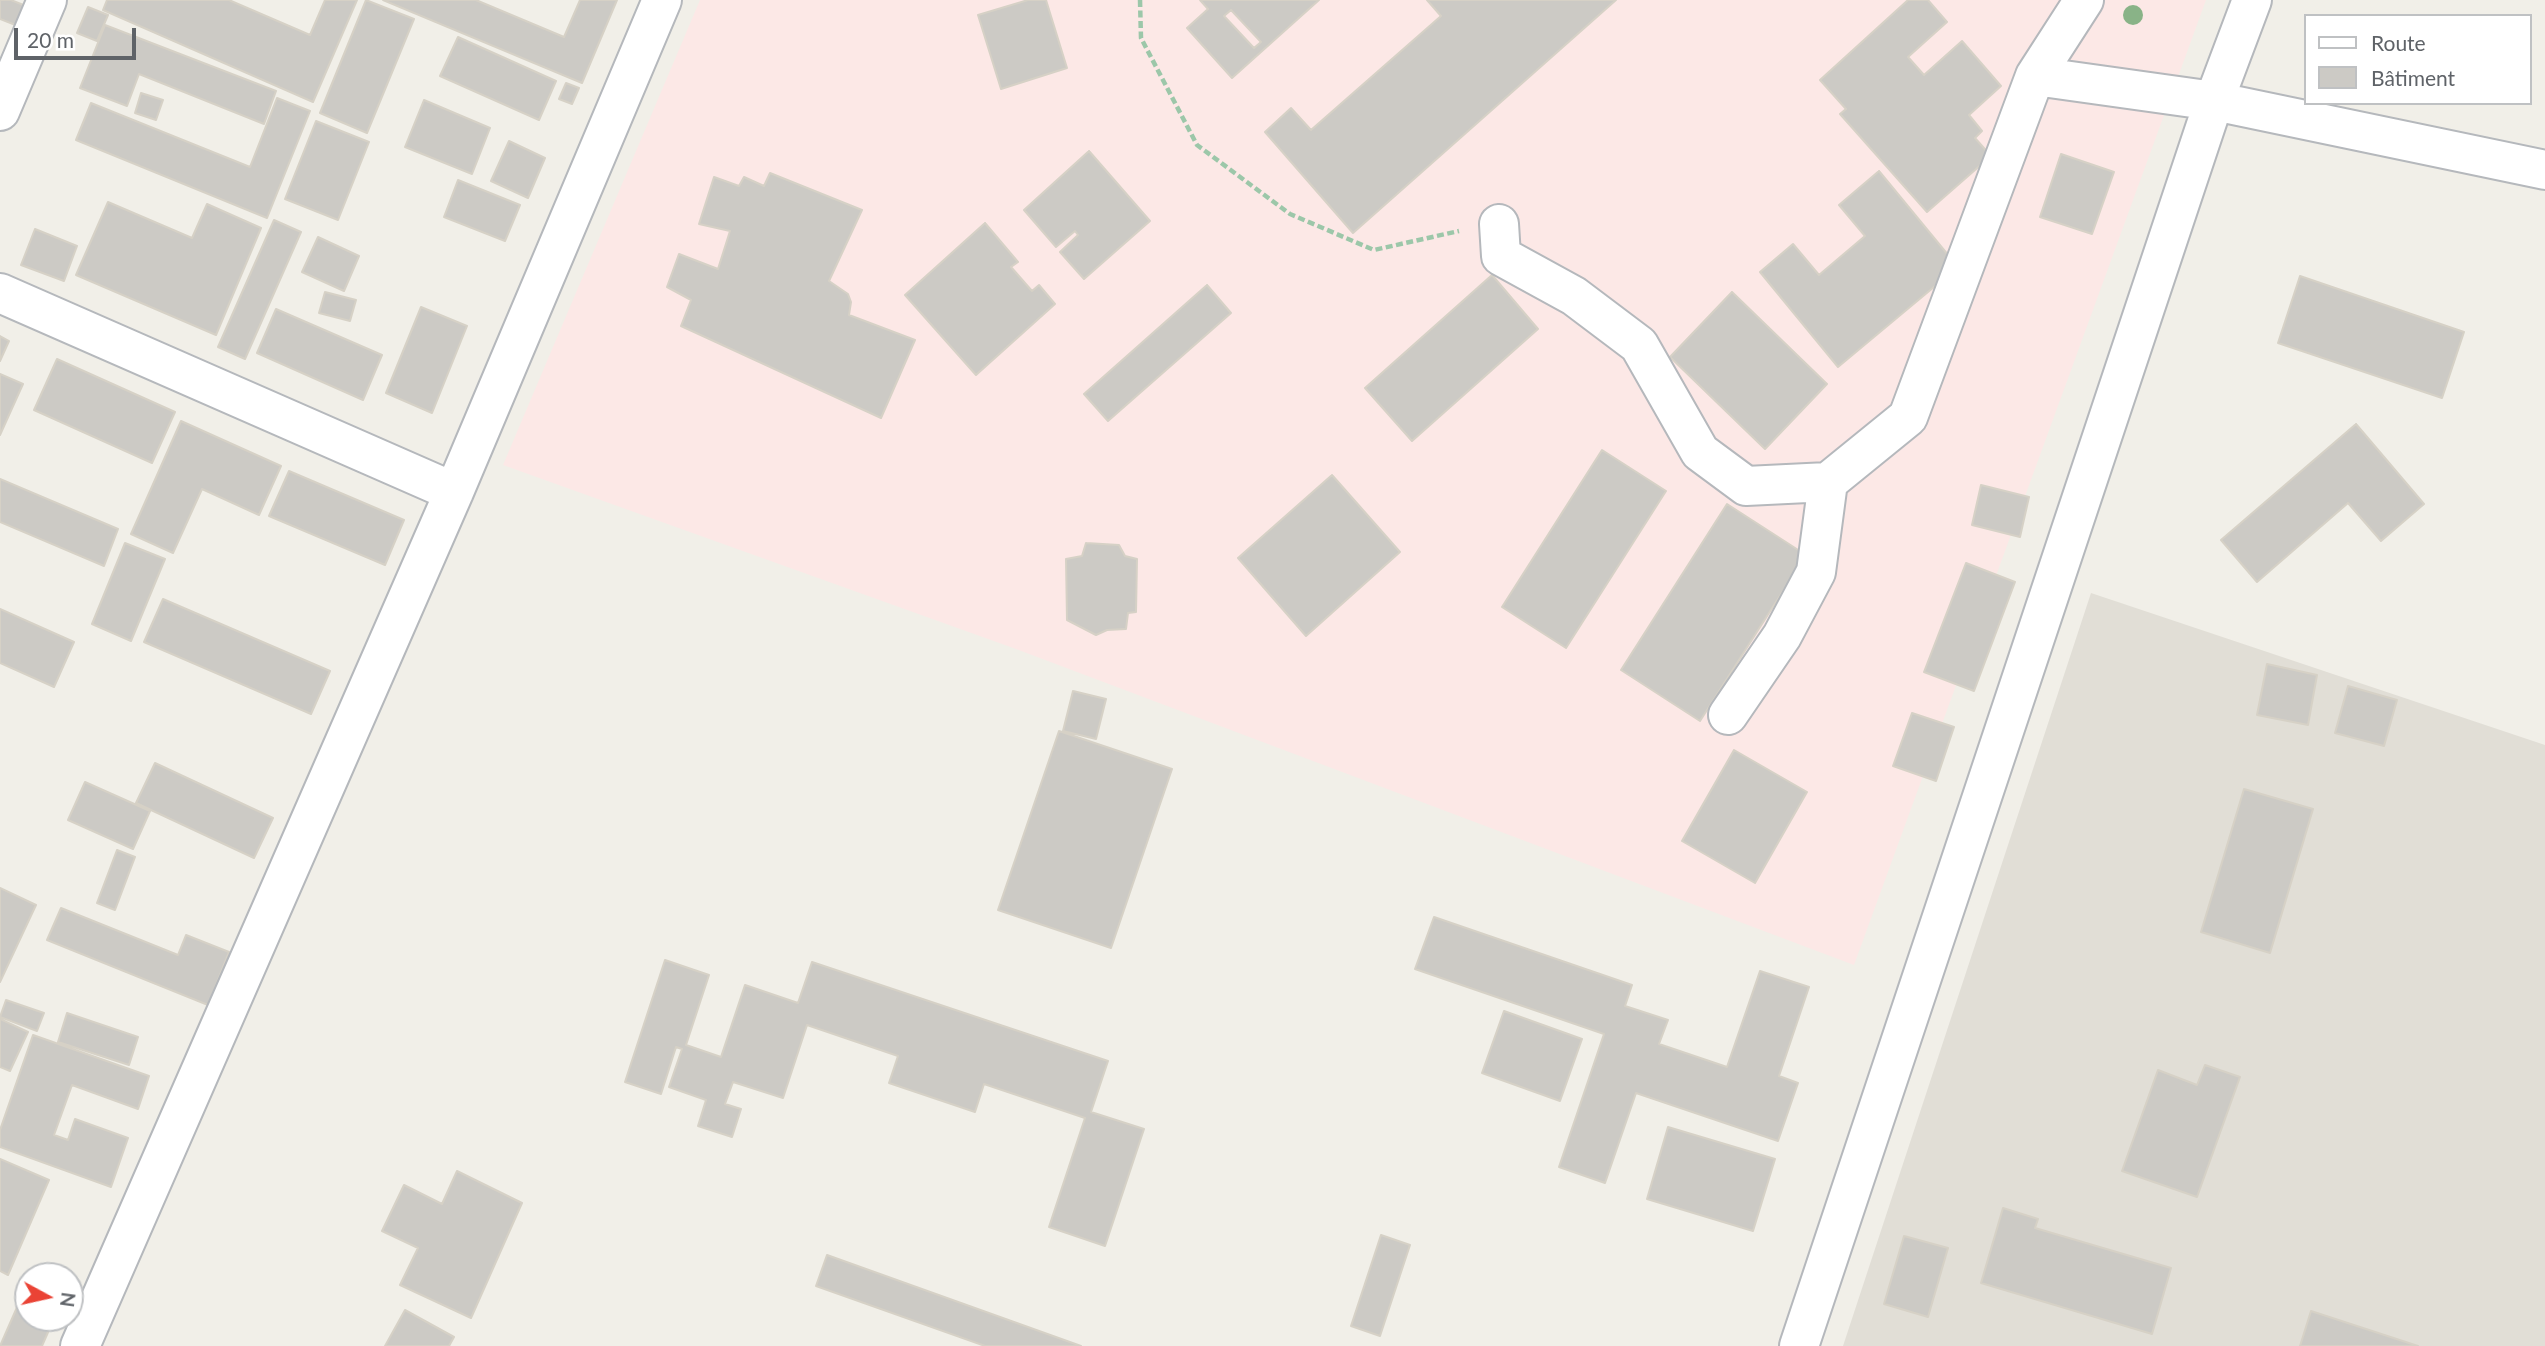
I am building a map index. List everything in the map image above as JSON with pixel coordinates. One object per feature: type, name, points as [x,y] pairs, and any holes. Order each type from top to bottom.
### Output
[{"type":"street","points":[[0,111],[47,0]]},
{"type":"street","points":[[80,1346],[454,492],[662,0]]},
{"type":"street","points":[[1499,224],[1501,256],[1574,296],[1639,345],[1700,452],[1746,486],[1828,482],[1908,417],[2035,76],[2084,0]]},
{"type":"street","points":[[1799,1346],[2214,101],[2252,0]]},
{"type":"street","points":[[2035,76],[2214,101],[2545,170]]},
{"type":"street","points":[[0,293],[454,492]]},
{"type":"street","points":[[1728,715],[1782,636],[1816,572],[1828,482]]},
{"type":"path","points":[[1140,0],[1141,38],[1197,145],[1290,214],[1374,250],[1499,224]]},
{"type":"shaded area","points":[[700,0],[2206,0],[1854,965],[1016,649],[503,465]]},
{"type":"shaded area","points":[[2091,593],[2545,745],[2545,1346],[1843,1346]]},
{"type":"building","points":[[0,0],[11,0],[26,6],[18,26],[0,19]]},
{"type":"building","points":[[107,0],[229,0],[310,35],[325,0],[357,0],[313,102],[103,10]]},
{"type":"building","points":[[366,0],[414,19],[367,133],[320,113]]},
{"type":"building","points":[[383,0],[476,0],[564,37],[580,0],[617,0],[582,83]]},
{"type":"building","points":[[1028,0],[1046,0],[1067,68],[1001,89],[978,15]]},
{"type":"building","points":[[1200,0],[1319,0],[1232,78],[1187,28],[1208,9]],"holes":[[[1231,10],[1261,42],[1254,48],[1224,16]]]},
{"type":"building","points":[[1427,0],[1616,0],[1353,233],[1265,132],[1291,108],[1311,130],[1441,16]]},
{"type":"building","points":[[1908,0],[1928,0],[1947,22],[1908,57],[1924,75],[1962,41],[2001,86],[1969,115],[1982,131],[1975,138],[1991,156],[1927,212],[1840,114],[1846,109],[1820,80]]},
{"type":"building","points":[[88,7],[108,15],[97,41],[77,33]]},
{"type":"building","points":[[105,25],[276,91],[264,124],[139,74],[127,106],[80,88]]},
{"type":"building","points":[[458,37],[556,81],[539,120],[440,76]]},
{"type":"building","points":[[566,83],[579,88],[572,104],[559,99]]},
{"type":"building","points":[[141,93],[163,100],[156,120],[135,113]]},
{"type":"building","points":[[277,98],[310,111],[267,218],[76,140],[91,103],[250,167]]},
{"type":"building","points":[[424,100],[490,128],[472,174],[405,147]]},
{"type":"building","points":[[316,121],[369,142],[338,220],[285,199]]},
{"type":"building","points":[[509,141],[545,158],[528,198],[491,181]]},
{"type":"building","points":[[1089,151],[1150,221],[1084,279],[1060,252],[1078,235],[1075,231],[1056,247],[1024,210]]},
{"type":"building","points":[[2061,154],[2114,172],[2092,234],[2040,217]]},
{"type":"building","points":[[1879,171],[1958,267],[1838,367],[1760,272],[1793,244],[1819,275],[1865,236],[1839,205]]},
{"type":"building","points":[[770,173],[862,210],[829,281],[848,294],[851,302],[849,315],[915,340],[881,418],[681,326],[691,300],[667,287],[679,254],[718,269],[730,231],[699,224],[714,177],[739,186],[744,177],[764,186]]},
{"type":"building","points":[[458,180],[520,205],[505,241],[444,217]]},
{"type":"building","points":[[108,202],[192,238],[207,204],[261,228],[216,335],[76,275]]},
{"type":"building","points":[[274,220],[301,232],[245,359],[218,347]]},
{"type":"building","points":[[985,223],[1018,262],[1011,267],[1032,291],[1039,285],[1055,304],[976,375],[905,295]]},
{"type":"building","points":[[35,229],[77,246],[64,281],[21,265]]},
{"type":"building","points":[[318,237],[359,256],[344,291],[302,272]]},
{"type":"building","points":[[1492,275],[1538,329],[1412,441],[1365,388]]},
{"type":"building","points":[[2300,276],[2464,332],[2442,398],[2278,343]]},
{"type":"building","points":[[1207,285],[1231,313],[1108,421],[1084,394]]},
{"type":"building","points":[[325,292],[356,300],[350,321],[319,313]]},
{"type":"building","points":[[1732,292],[1827,384],[1765,449],[1670,357]]},
{"type":"building","points":[[421,307],[467,326],[432,413],[386,393]]},
{"type":"building","points":[[276,309],[382,355],[363,400],[257,353]]},
{"type":"building","points":[[0,336],[9,341],[0,361]]},
{"type":"building","points":[[57,359],[175,412],[152,463],[34,410]]},
{"type":"building","points":[[0,374],[23,384],[0,435]]},
{"type":"building","points":[[181,421],[281,466],[259,515],[202,489],[173,553],[131,534]]},
{"type":"building","points":[[2356,424],[2424,504],[2381,541],[2348,503],[2257,582],[2221,540]]},
{"type":"building","points":[[1602,450],[1666,491],[1566,648],[1502,607]]},
{"type":"building","points":[[289,471],[404,520],[385,565],[269,516]]},
{"type":"building","points":[[1332,475],[1400,552],[1306,636],[1238,558]]},
{"type":"building","points":[[0,479],[118,529],[104,566],[0,522]]},
{"type":"building","points":[[1981,485],[2029,497],[2020,537],[1972,525]]},
{"type":"building","points":[[1727,504],[1806,555],[1700,721],[1621,670]]},
{"type":"building","points":[[125,543],[165,559],[131,641],[92,624]]},
{"type":"building","points":[[1086,543],[1119,545],[1125,556],[1137,559],[1136,612],[1128,613],[1126,629],[1107,630],[1096,635],[1067,620],[1066,559],[1082,556]]},
{"type":"building","points":[[1966,563],[2015,582],[1974,691],[1924,672]]},
{"type":"building","points":[[163,599],[330,671],[311,714],[144,642]]},
{"type":"building","points":[[0,609],[74,642],[54,687],[0,663]]},
{"type":"building","points":[[2267,664],[2317,675],[2308,725],[2257,715]]},
{"type":"building","points":[[2348,686],[2397,700],[2384,746],[2335,733]]},
{"type":"building","points":[[1073,691],[1106,699],[1096,739],[1063,731]]},
{"type":"building","points":[[1912,713],[1954,727],[1936,781],[1893,766]]},
{"type":"building","points":[[1059,731],[1172,769],[1111,948],[998,910]]},
{"type":"building","points":[[1734,750],[1807,792],[1755,883],[1682,841]]},
{"type":"building","points":[[155,763],[273,818],[254,858],[136,803]]},
{"type":"building","points":[[85,782],[150,811],[133,849],[68,820]]},
{"type":"building","points":[[2244,789],[2313,809],[2270,953],[2201,932]]},
{"type":"building","points":[[117,850],[135,857],[115,910],[97,903]]},
{"type":"building","points":[[0,888],[36,905],[0,982]]},
{"type":"building","points":[[61,908],[178,955],[186,935],[229,952],[208,1005],[47,940]]},
{"type":"building","points":[[1434,917],[1632,985],[1625,1006],[1668,1020],[1659,1044],[1727,1067],[1760,971],[1809,987],[1779,1076],[1798,1083],[1778,1141],[1636,1093],[1605,1183],[1559,1167],[1604,1034],[1415,969]]},
{"type":"building","points":[[665,960],[709,975],[686,1045],[721,1057],[745,985],[798,1003],[812,962],[1108,1061],[1091,1112],[1144,1129],[1105,1246],[1049,1227],[1085,1118],[984,1084],[975,1112],[889,1083],[898,1056],[807,1025],[783,1098],[733,1082],[725,1104],[741,1109],[732,1137],[698,1126],[706,1100],[669,1087],[682,1049],[676,1047],[661,1094],[625,1082]]},
{"type":"building","points":[[6,1000],[44,1013],[37,1031],[0,1017]]},
{"type":"building","points":[[1504,1011],[1582,1039],[1560,1101],[1482,1073]]},
{"type":"building","points":[[67,1013],[138,1037],[129,1065],[58,1042]]},
{"type":"building","points":[[0,1019],[28,1032],[10,1071],[0,1067]]},
{"type":"building","points":[[33,1035],[149,1076],[138,1109],[72,1085],[54,1135],[68,1140],[75,1119],[128,1138],[111,1187],[0,1147],[0,1130]]},
{"type":"building","points":[[2205,1065],[2240,1077],[2197,1197],[2122,1171],[2158,1070],[2197,1085]]},
{"type":"building","points":[[1668,1127],[1775,1159],[1753,1231],[1647,1199]]},
{"type":"building","points":[[0,1159],[49,1180],[8,1275],[0,1271]]},
{"type":"building","points":[[457,1171],[522,1203],[471,1318],[400,1285],[418,1248],[382,1231],[404,1185],[442,1204]]},
{"type":"building","points":[[2003,1208],[2038,1219],[2035,1228],[2171,1268],[2152,1334],[1981,1283]]},
{"type":"building","points":[[1381,1235],[1410,1245],[1380,1336],[1351,1326]]},
{"type":"building","points":[[1904,1236],[1948,1248],[1928,1317],[1884,1304]]},
{"type":"building","points":[[827,1255],[1081,1346],[985,1346],[816,1286]]},
{"type":"building","points":[[405,1310],[454,1337],[449,1346],[385,1346]]},
{"type":"building","points":[[2311,1311],[2418,1346],[2300,1346]]},
{"type":"building","points":[[14,1314],[14,1332],[48,1332],[42,1346],[0,1346]]}]
